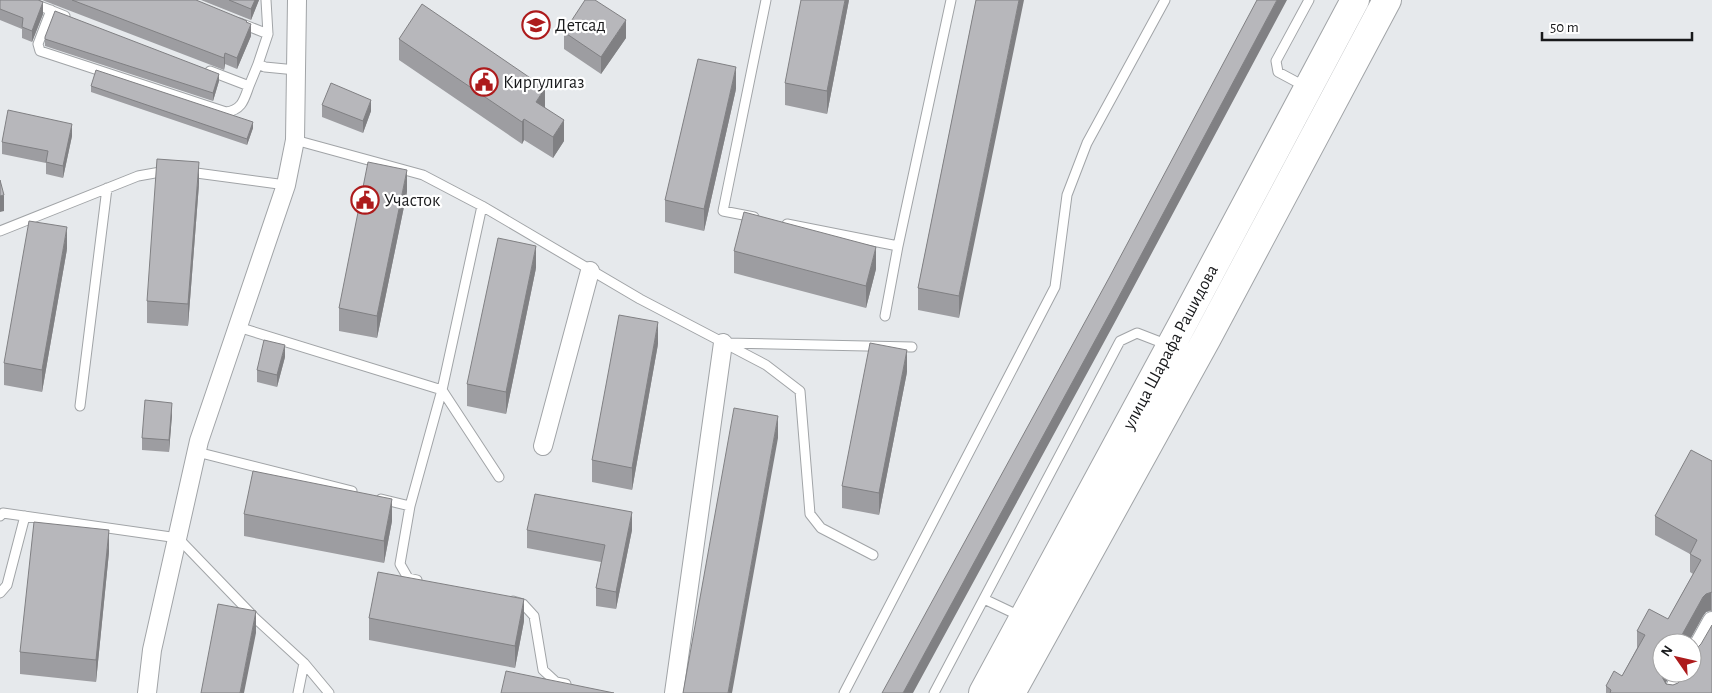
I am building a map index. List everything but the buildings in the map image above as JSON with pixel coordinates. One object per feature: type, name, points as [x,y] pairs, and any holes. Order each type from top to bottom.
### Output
[{"type":"main road","name":"улица Шарафа Рашидова","points":[[983,693],[1177,336],[1355,0]]},
{"type":"main road","points":[[1011,693],[1207,338],[1387,0]]},
{"type":"main road","points":[[1177,336],[1207,338]]},
{"type":"street","points":[[146,693],[152,650],[197,452],[286,185],[295,140],[297,0]]},
{"type":"street","points":[[543,446],[590,271]]},
{"type":"street","points":[[674,693],[723,343]]},
{"type":"street","points":[[1702,638],[1712,621]]},
{"type":"lane","points":[[25,0],[78,21]]},
{"type":"lane","points":[[51,10],[38,44],[40,51],[226,112],[235,111],[242,104],[258,64],[268,34],[266,0]]},
{"type":"lane","points":[[762,219],[723,211],[766,0]]},
{"type":"lane","points":[[885,316],[898,246],[951,0]]},
{"type":"lane","points":[[844,693],[1055,287],[1067,195],[1087,143],[1165,0]]},
{"type":"lane","points":[[1309,0],[1276,61],[1278,72],[1309,88]]},
{"type":"lane","points":[[234,20],[268,34]]},
{"type":"lane","points":[[258,64],[265,67],[296,70]]},
{"type":"lane","points":[[204,69],[250,86]]},
{"type":"lane","points":[[295,140],[423,175],[482,206],[590,271],[766,366],[800,391],[810,514],[821,528],[873,554]]},
{"type":"lane","points":[[0,232],[138,176],[178,171],[286,185]]},
{"type":"lane","points":[[80,406],[107,188]]},
{"type":"lane","points":[[427,582],[408,578],[400,564],[410,506],[442,390],[482,206]]},
{"type":"lane","points":[[782,223],[898,246]]},
{"type":"lane","points":[[238,327],[442,390],[498,476]]},
{"type":"lane","points":[[934,693],[1120,341],[1137,332],[1177,336]]},
{"type":"lane","points":[[723,343],[912,347]]},
{"type":"lane","points":[[197,452],[361,494]]},
{"type":"lane","points":[[371,496],[410,506]]},
{"type":"lane","points":[[0,516],[4,513],[178,538],[255,618],[304,663],[329,693]]},
{"type":"lane","points":[[0,593],[8,585],[25,516]]},
{"type":"lane","points":[[984,599],[1024,618]]},
{"type":"lane","points":[[504,600],[523,604],[534,616],[543,670],[556,682],[574,686]]},
{"type":"lane","points":[[298,693],[304,663]]},
{"type":"place","name":"Детсад","points":[[536,25]]},
{"type":"place","name":"Киргулигаз","points":[[484,82]]},
{"type":"place","name":"Участок","points":[[365,200]]}]
